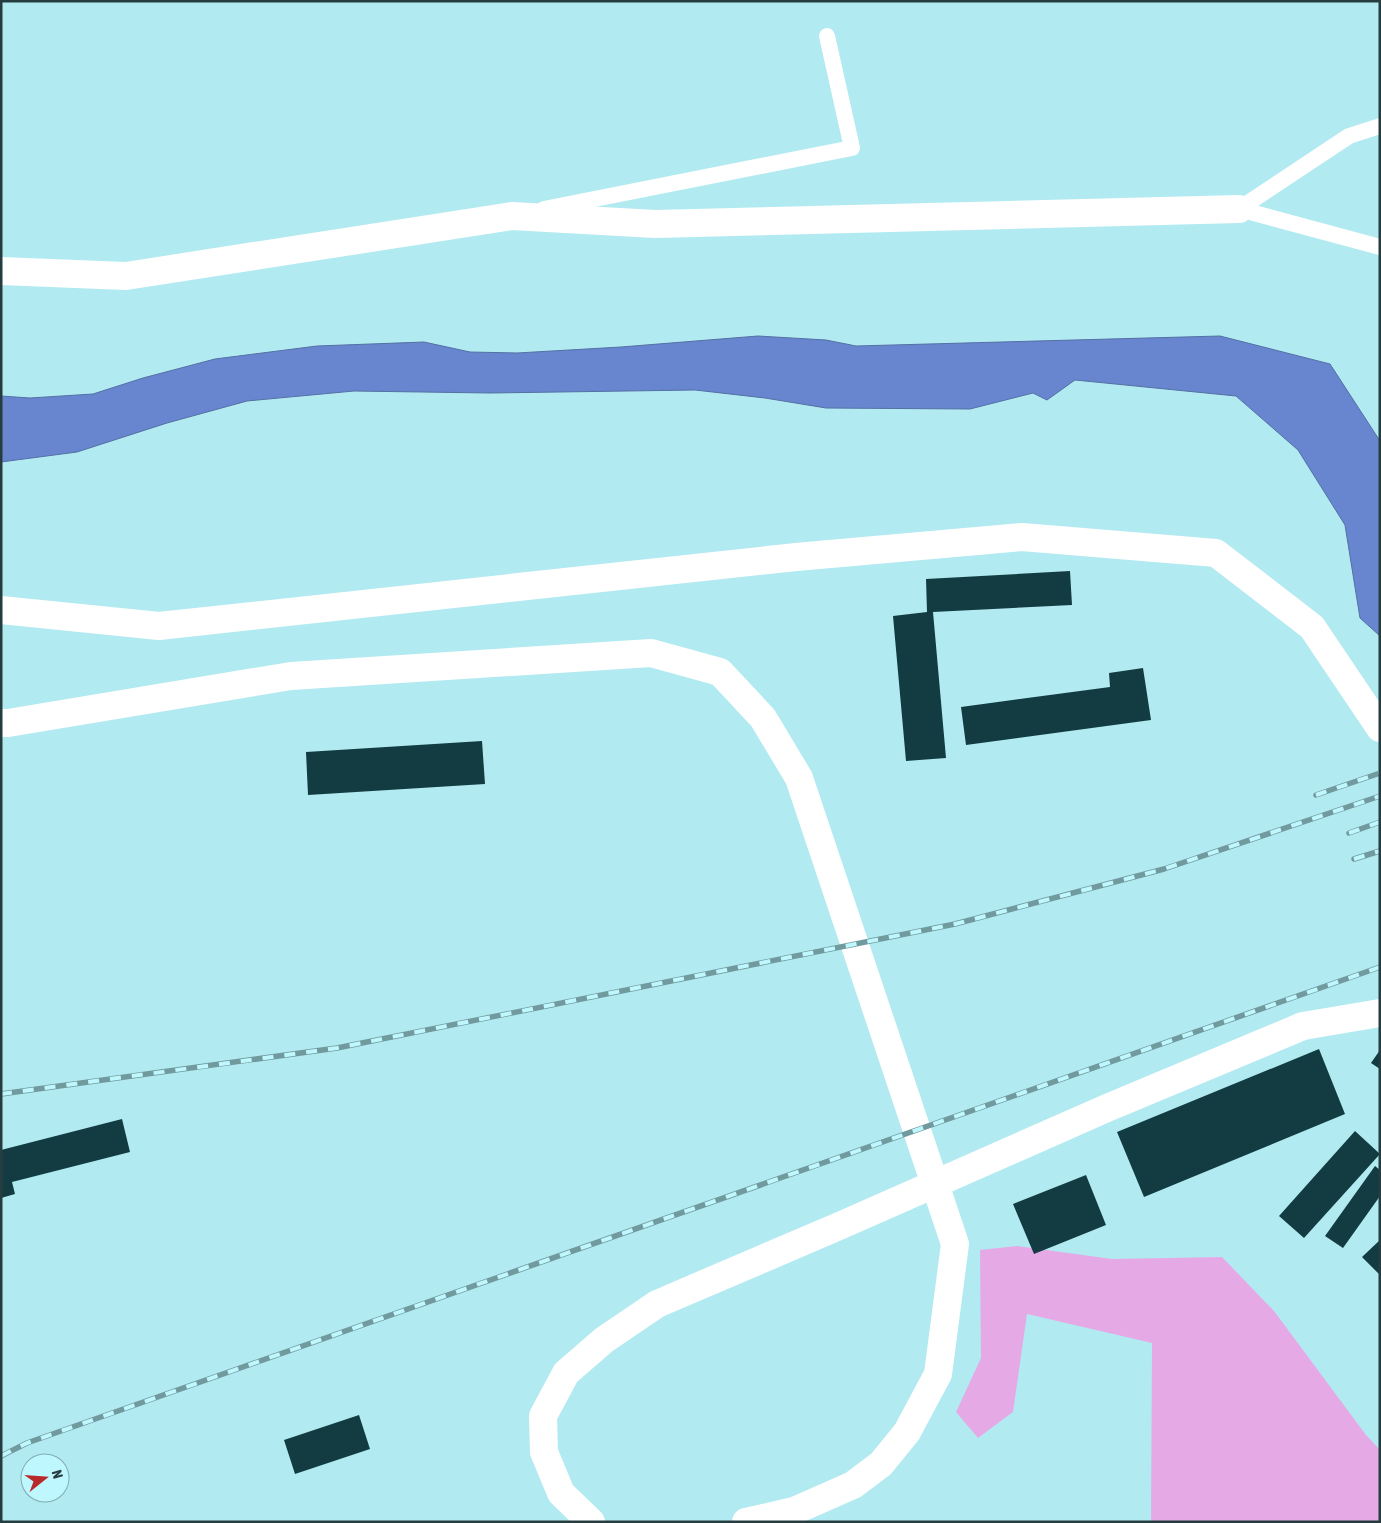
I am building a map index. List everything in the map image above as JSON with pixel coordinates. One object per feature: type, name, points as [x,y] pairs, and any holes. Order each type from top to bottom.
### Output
[{"type":"street","points":[[1,271],[126,276],[512,216],[655,224],[1239,209]]},
{"type":"street","points":[[1,610],[159,626],[786,558],[1022,537],[1206,552],[1216,553],[1312,627],[1380,728]]},
{"type":"street","points":[[1,723],[291,676],[651,653],[720,672],[763,718],[799,778],[956,1244],[938,1374],[907,1432],[881,1464],[853,1485],[794,1511],[746,1522]]},
{"type":"street","points":[[591,1522],[561,1493],[544,1452],[543,1416],[566,1373],[604,1340],[657,1304],[1098,1112],[1303,1026],[1380,1013]]},
{"type":"lane","points":[[512,216],[852,148],[827,36]]},
{"type":"lane","points":[[1239,209],[1349,136],[1380,126]]},
{"type":"lane","points":[[1239,209],[1380,247]]},
{"type":"shaded area","points":[[1017,1246],[1112,1259],[1222,1257],[1274,1311],[1366,1435],[1380,1450],[1380,1522],[1151,1522],[1152,1343],[1027,1314],[1013,1412],[978,1438],[956,1412],[981,1358],[980,1250]]},
{"type":"water","points":[[758,336],[826,340],[856,346],[1220,336],[1330,364],[1380,441],[1380,636],[1360,618],[1345,525],[1298,450],[1236,396],[1075,380],[1047,400],[1033,393],[970,409],[826,408],[765,398],[695,390],[490,393],[354,391],[247,401],[167,423],[77,452],[1,462],[1,396],[30,398],[93,394],[143,378],[215,359],[317,346],[424,342],[470,352],[517,353]]},
{"type":"building","points":[[1070,571],[1072,605],[933,612],[946,758],[906,761],[893,616],[927,612],[926,579]]},
{"type":"building","points":[[1143,668],[1151,720],[966,745],[961,707],[1110,687],[1109,673]]},
{"type":"building","points":[[482,741],[485,784],[308,795],[306,752]]},
{"type":"building","points":[[1319,1049],[1345,1114],[1144,1197],[1117,1132]]},
{"type":"building","points":[[1380,1050],[1380,1069],[1371,1063]]},
{"type":"building","points":[[122,1119],[130,1152],[12,1182],[15,1194],[1,1198],[1,1150]]},
{"type":"building","points":[[1355,1131],[1380,1154],[1304,1238],[1279,1216]]},
{"type":"building","points":[[1375,1166],[1380,1170],[1380,1196],[1343,1248],[1325,1236]]},
{"type":"building","points":[[1086,1175],[1106,1225],[1034,1254],[1013,1204]]},
{"type":"building","points":[[1380,1240],[1380,1275],[1362,1257]]},
{"type":"building","points":[[359,1415],[370,1449],[295,1474],[284,1440]]},
{"type":"railway","points":[[1316,795],[1380,773]]},
{"type":"railway","points":[[1,1094],[337,1048],[955,924],[1164,869],[1380,796]]},
{"type":"railway","points":[[1349,833],[1380,822]]},
{"type":"railway","points":[[1354,859],[1380,851]]},
{"type":"railway","points":[[1,1456],[27,1443],[1380,967]]}]
